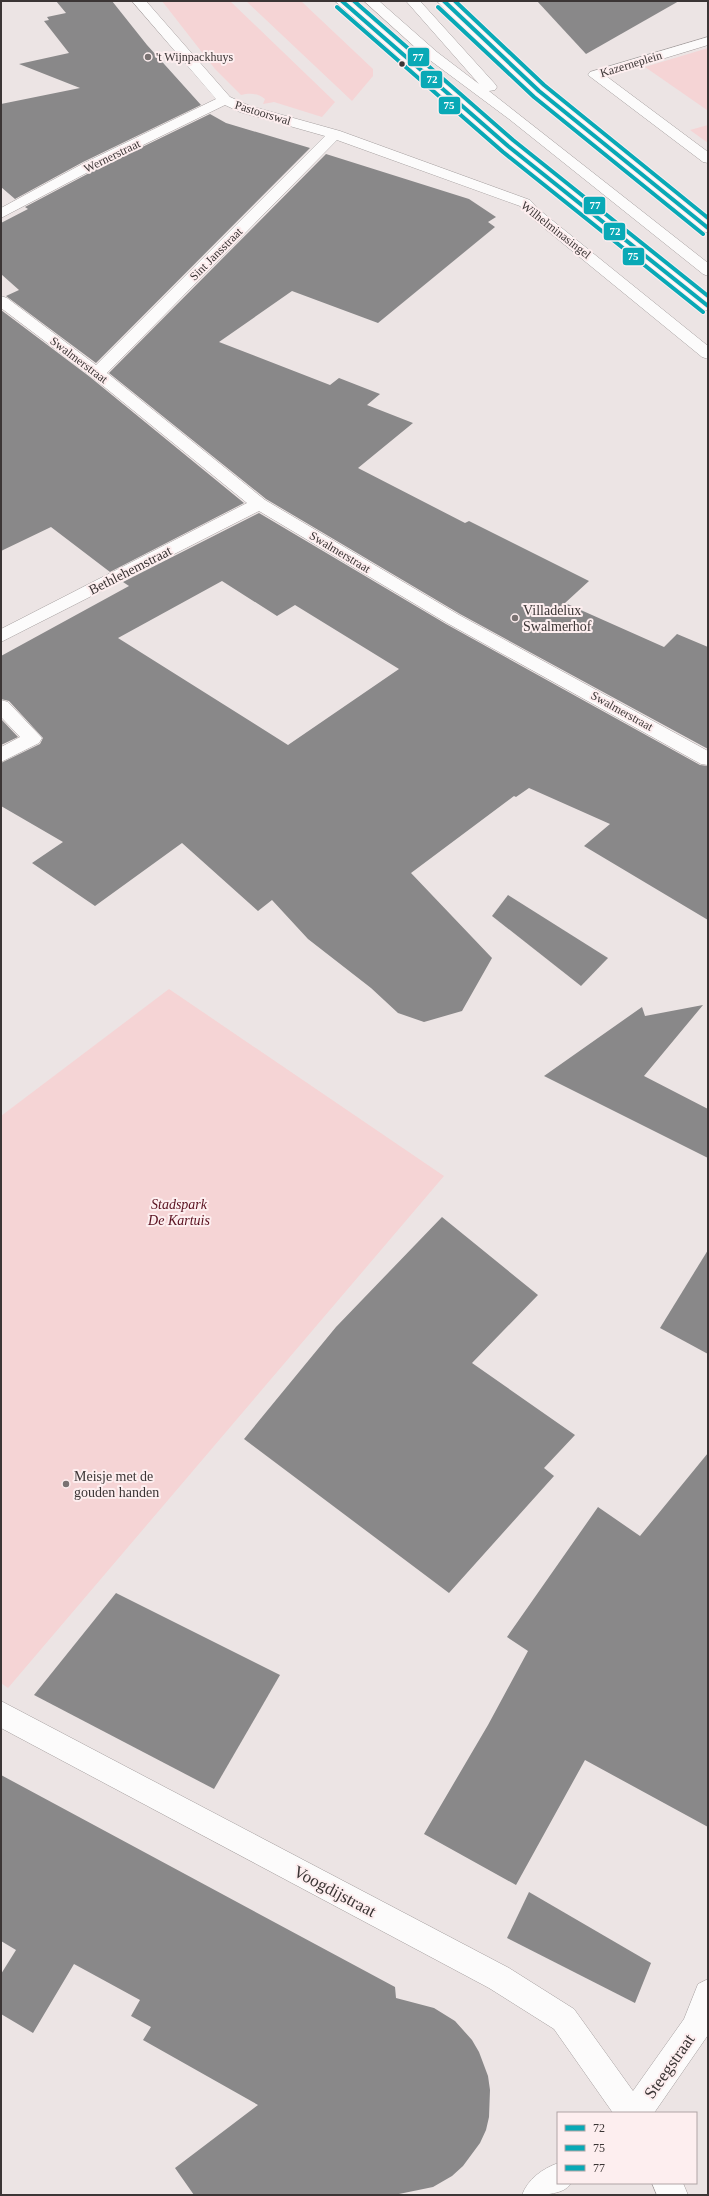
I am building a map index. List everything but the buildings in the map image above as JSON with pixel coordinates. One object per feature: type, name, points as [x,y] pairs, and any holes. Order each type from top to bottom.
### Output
[{"type":"street","name":"Pastoorswal","points":[[139,1],[225,100],[245,109],[335,134]]},
{"type":"street","points":[[342,1],[400,54],[508,146],[708,306]]},
{"type":"street","points":[[371,1],[432,55],[514,116],[708,271]]},
{"type":"street","points":[[413,1],[459,51],[514,116]]},
{"type":"street","points":[[444,1],[476,34],[531,84],[620,158],[708,228]]},
{"type":"street","name":"Kazerneplein","points":[[708,41],[595,74],[708,160]]},
{"type":"street","name":"Wernerstraat","points":[[1,214],[89,166],[225,100]]},
{"type":"street","name":"Wilhelminasingel","points":[[335,134],[525,203],[532,211],[708,354]]},
{"type":"street","name":"Sint Jansstraat","points":[[97,373],[335,134]]},
{"type":"street","name":"Swalmerstraat","points":[[4,306],[97,373],[259,504],[453,619],[708,759]]},
{"type":"street","name":"Bethlehemstraat","points":[[1,636],[259,504]]},
{"type":"street","points":[[1,706],[32,738],[1,756]]},
{"type":"street","name":"Voogdijstraat","points":[[1,1714],[499,1978],[564,2019],[630,2112]]},
{"type":"street","name":"Steegstraat","points":[[637,2112],[696,2028],[708,1994]]},
{"type":"street","points":[[537,2195],[557,2179]]},
{"type":"street","points":[[668,2184],[673,2195]]},
{"type":"green space","points":[[162,1],[230,1],[335,102],[322,117],[274,102],[263,104],[265,99],[256,95],[241,95],[215,69]]},
{"type":"green space","points":[[246,1],[301,1],[373,69],[373,76],[352,101]]},
{"type":"green space","points":[[708,48],[707,110],[645,67]]},
{"type":"green space","points":[[708,125],[708,143],[690,130]]},
{"type":"green space","name":"Stadspark De Kartuis","points":[[169,989],[444,1176],[8,1688],[1,1683],[1,1116]]},
{"type":"transit line","name":"72","points":[[342,1],[508,146],[708,306]]},
{"type":"transit line","name":"77","points":[[354,1],[513,140],[708,296]]},
{"type":"transit line","name":"72","points":[[444,1],[539,91],[708,228]]},
{"type":"transit line","name":"77","points":[[455,1],[544,85],[708,218]]},
{"type":"transit line","name":"75","points":[[337,7],[503,152],[703,312]]},
{"type":"transit line","name":"75","points":[[438,7],[534,97],[703,234]]},
{"type":"place","name":"'t Wijnpackhuys","points":[[148,57]]},
{"type":"place","name":"Villadelux Swalmerhof","points":[[515,618]]},
{"type":"place","name":"Meisje met de gouden handen","points":[[66,1484]]}]
